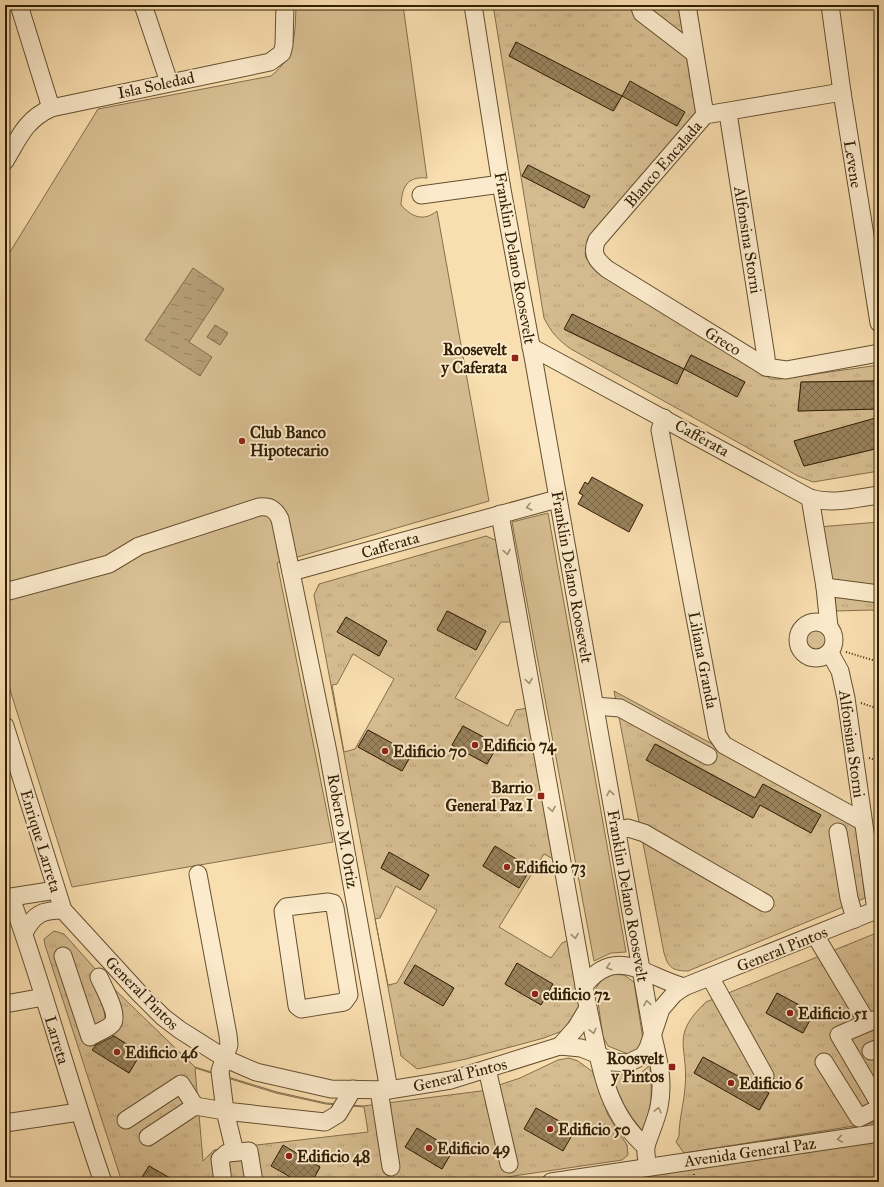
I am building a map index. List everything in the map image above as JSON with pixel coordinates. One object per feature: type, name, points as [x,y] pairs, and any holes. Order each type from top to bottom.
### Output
[{"type":"street","points":[[19,5],[51,108]]},
{"type":"street","points":[[143,5],[169,82]]},
{"type":"street","name":"Isla Soledad","points":[[5,161],[30,121],[38,114],[51,108],[270,62],[282,53],[284,45],[285,5]]},
{"type":"street","name":"Franklin Delano Roosevelt","points":[[473,5],[501,184],[653,1037],[660,1066],[662,1093],[654,1128],[646,1147],[648,1167]]},
{"type":"street","points":[[639,5],[642,13],[694,53]]},
{"type":"street","points":[[687,5],[705,115]]},
{"type":"street","name":"Levene","points":[[830,5],[842,92],[879,323]]},
{"type":"street","name":"Blanco Encalada","points":[[595,246],[597,240],[705,115],[842,92]]},
{"type":"street","name":"Alfonsina Storni","points":[[728,112],[765,349],[766,367]]},
{"type":"street","points":[[421,195],[501,184]]},
{"type":"street","name":"Greco","points":[[595,246],[595,257],[607,269],[766,367],[786,370],[879,353]]},
{"type":"street","name":"Cafferata","points":[[531,347],[810,498],[835,502],[879,495]]},
{"type":"street","name":"Liliana Granda","points":[[664,418],[660,430],[716,728],[720,740],[724,744],[862,821]]},
{"type":"street","name":"Alfonsina Storni","points":[[810,498],[826,587],[829,627],[834,637],[832,649],[840,671],[846,698],[855,754],[862,821],[878,909]]},
{"type":"street","name":"Cafferata","points":[[292,572],[500,514],[557,500]]},
{"type":"street","name":"Roberto M. Ortiz","points":[[5,592],[109,564],[139,546],[266,506],[274,510],[280,519],[292,572],[328,752],[363,948],[384,1090],[391,1167]]},
{"type":"street","points":[[500,514],[584,986],[603,1081],[613,1106],[631,1135],[646,1147]]},
{"type":"street","points":[[826,587],[879,594]]},
{"type":"street","points":[[829,627],[819,622],[808,624],[800,633],[799,644],[801,649],[809,657],[820,658],[832,649]]},
{"type":"street","points":[[595,706],[620,708],[708,756]]},
{"type":"street","name":"Enrique Larreta","points":[[5,726],[63,910]]},
{"type":"street","points":[[617,831],[628,828],[644,833],[765,903]]},
{"type":"street","points":[[838,832],[849,898],[856,919]]},
{"type":"street","points":[[198,874],[228,1035],[229,1045],[226,1059],[220,1071],[225,1111],[235,1152]]},
{"type":"street","points":[[8,898],[56,890]]},
{"type":"street","name":"Larreta","points":[[8,898],[24,933],[78,1112],[103,1182]]},
{"type":"street","points":[[328,902],[333,903],[341,950],[349,995],[348,999],[344,1002],[301,1009],[297,1006],[283,911],[286,907],[328,902]]},
{"type":"street","name":"General Pintos","points":[[63,910],[135,989],[163,1017],[180,1030],[226,1059],[256,1072],[331,1089],[384,1090],[431,1085],[560,1046],[581,1048],[612,1062],[628,1063],[643,1056],[653,1037],[661,1009],[674,994],[684,987],[878,909]]},
{"type":"street","points":[[24,933],[29,924],[40,913],[52,910],[63,910]]},
{"type":"street","points":[[815,935],[873,1020],[839,1035],[879,1103]]},
{"type":"street","points":[[341,950],[363,948]]},
{"type":"street","points":[[64,956],[90,1037],[112,1024],[115,1018],[113,1009],[99,977]]},
{"type":"street","points":[[584,986],[592,976],[603,968],[615,965],[628,965],[669,983],[684,987]]},
{"type":"street","points":[[710,977],[766,1076]]},
{"type":"street","points":[[113,1009],[135,989]]},
{"type":"street","points":[[5,1004],[44,997]]},
{"type":"street","points":[[560,1046],[576,1028],[588,1008]]},
{"type":"street","points":[[824,1062],[859,1118],[879,1108]]},
{"type":"street","points":[[487,1069],[509,1164]]},
{"type":"street","points":[[126,1120],[181,1084],[195,1106]]},
{"type":"street","points":[[148,1138],[195,1106],[225,1111],[325,1122],[338,1114],[354,1089]]},
{"type":"street","points":[[5,1123],[78,1112]]},
{"type":"street","name":"Avenida General Paz","points":[[550,1182],[879,1133]]},
{"type":"street","points":[[223,1182],[220,1159],[227,1152],[249,1151],[254,1182]]},
{"type":"path","points":[[832,649],[842,650],[879,662]]},
{"type":"green space","name":"Club Banco Hipotecario","points":[[296,5],[403,5],[427,178],[415,179],[407,184],[404,188],[401,205],[409,213],[418,217],[427,216],[437,211],[489,501],[277,563],[333,842],[72,887],[5,674],[5,260],[98,109],[271,76],[285,61],[290,53],[294,35]]},
{"type":"green space","points":[[493,5],[685,5],[701,114],[592,242],[585,253],[586,258],[592,265],[771,379],[879,365],[879,380],[875,381],[801,382],[798,411],[879,409],[879,419],[794,441],[804,466],[879,448],[879,471],[813,482],[798,476],[571,349],[555,335],[544,318]],"holes":[[[516,42],[622,96],[614,111],[509,56]],[[528,165],[589,196],[584,208],[522,176]],[[572,314],[684,369],[677,384],[565,330]],[[691,355],[745,382],[737,396],[684,369]]]},
{"type":"green space","points":[[548,513],[626,952],[611,953],[594,961],[512,522]]},
{"type":"green space","points":[[879,522],[879,593],[830,584],[818,527]]},
{"type":"green space","points":[[486,536],[500,542],[581,1006],[562,1031],[544,1038],[466,1059],[417,1069],[401,1056],[378,937],[388,985],[397,983],[437,910],[396,886],[380,918],[375,919],[314,595],[319,584]],"holes":[[[448,611],[486,631],[476,650],[437,629]],[[346,617],[387,641],[379,656],[337,632]],[[501,622],[513,622],[528,708],[516,710],[508,726],[455,698]],[[353,654],[394,679],[355,749],[344,752],[332,685],[337,684]],[[463,726],[497,744],[487,764],[452,745]],[[368,730],[411,754],[402,771],[358,747]],[[494,847],[495,847],[519,888],[483,866]],[[389,853],[429,875],[420,890],[381,868]],[[544,854],[555,860],[569,940],[562,943],[551,958],[499,927]],[[517,963],[540,1004],[505,984]],[[415,965],[454,988],[443,1006],[404,983]]]},
{"type":"green space","points":[[835,593],[879,596],[879,612],[872,610],[836,611]]},
{"type":"green space","points":[[817,626],[823,627],[827,630],[830,634],[830,646],[827,650],[823,653],[817,654],[811,653],[807,650],[804,646],[803,640],[804,634],[807,630],[811,627]]},
{"type":"green space","points":[[614,691],[716,746],[856,826],[865,898],[688,971],[674,969],[667,962],[664,953]],"holes":[[[656,744],[755,798],[763,784],[821,815],[811,833],[760,805],[753,818],[647,760]]]},
{"type":"green space","points":[[54,931],[64,934],[106,981],[195,1067],[277,1092],[326,1103],[363,1106],[481,1091],[520,1078],[558,1060],[569,1058],[578,1061],[593,1072],[608,1115],[627,1145],[628,1155],[622,1160],[473,1182],[312,1182],[320,1167],[283,1146],[299,1182],[177,1182],[149,1166],[139,1182],[122,1182],[44,939]],"holes":[[[105,1031],[141,1053],[129,1073],[93,1050]],[[195,1068],[276,1093],[326,1104],[364,1107],[368,1132],[214,1150],[203,1161]],[[536,1108],[575,1130],[524,1129]],[[417,1128],[453,1150],[442,1169],[405,1147]]]},
{"type":"green space","points":[[879,932],[879,1122],[684,1153],[676,1142],[679,1136],[685,1087],[686,1073],[683,1042],[684,1033],[695,1014],[706,1002]],"holes":[[[777,993],[813,1013],[802,1033],[766,1013]],[[703,1057],[769,1093],[760,1110],[694,1073]]]},
{"type":"green space","points":[[610,974],[624,975],[634,982],[643,1039],[638,1049],[628,1054],[608,1046],[603,1037],[596,988],[602,979]]},
{"type":"green space","points":[[650,1065],[651,1099],[646,1122],[642,1131],[622,1105],[610,1073],[637,1076]]},
{"type":"green space","points":[[879,1140],[879,1182],[599,1182]]},
{"type":"water","points":[[193,268],[224,289],[189,342],[212,357],[200,376],[145,340]]},
{"type":"water","points":[[215,325],[228,333],[220,345],[207,337]]},
{"type":"building","points":[[516,42],[622,96],[613,111],[509,56]]},
{"type":"building","points":[[630,81],[685,112],[677,126],[622,96]]},
{"type":"building","points":[[528,165],[590,196],[584,208],[522,176]]},
{"type":"building","points":[[572,314],[684,369],[677,384],[564,329]]},
{"type":"building","points":[[691,355],[745,382],[737,397],[684,369]]},
{"type":"building","points":[[879,381],[879,409],[798,411],[801,382]]},
{"type":"building","points":[[879,417],[879,448],[804,466],[794,441]]},
{"type":"building","points":[[592,477],[643,505],[629,532],[578,504],[583,495],[579,493],[585,482],[588,484]]},
{"type":"building","points":[[447,611],[486,631],[476,650],[437,630]]},
{"type":"building","points":[[346,617],[387,641],[379,656],[337,632]]},
{"type":"building","name":"Edificio 74","points":[[463,726],[498,745],[487,764],[452,745]]},
{"type":"building","name":"Edificio 70","points":[[368,730],[412,754],[402,771],[358,747]]},
{"type":"building","points":[[655,744],[755,798],[763,784],[821,815],[811,833],[760,805],[753,818],[646,760]]},
{"type":"building","name":"Edificio 73","points":[[495,846],[531,868],[519,888],[483,866]]},
{"type":"building","points":[[389,852],[429,875],[420,890],[381,868]]},
{"type":"building","name":"edificio 72","points":[[517,963],[553,984],[541,1005],[505,984]]},
{"type":"building","points":[[415,965],[454,988],[443,1006],[404,983]]},
{"type":"building","name":"Edificio 51","points":[[777,993],[814,1013],[803,1033],[766,1013]]},
{"type":"building","name":"Edificio 46","points":[[114,1036],[141,1053],[129,1073],[92,1050],[96,1045]]},
{"type":"building","name":"Edificio 6","points":[[703,1057],[769,1093],[759,1110],[694,1073]]},
{"type":"building","name":"Edificio 50","points":[[536,1108],[575,1130],[563,1151],[524,1129]]},
{"type":"building","name":"Edificio 49","points":[[417,1128],[453,1150],[442,1169],[405,1147]]},
{"type":"building","name":"Edificio 48","points":[[283,1145],[320,1167],[312,1182],[299,1182],[271,1166]]},
{"type":"building","points":[[149,1166],[177,1182],[139,1182]]},
{"type":"place","name":"Roosevelt y Caferata","points":[[515,358]]},
{"type":"place","name":"Club Banco Hipotecario","points":[[242,441]]},
{"type":"place","name":"Edificio 74","points":[[475,745]]},
{"type":"place","name":"Edificio 70","points":[[385,751]]},
{"type":"place","name":"Barrio General Paz I","points":[[541,796]]},
{"type":"place","name":"Edificio 73","points":[[507,867]]},
{"type":"place","name":"edificio 72","points":[[535,994]]},
{"type":"place","name":"Edificio 51","points":[[790,1013]]},
{"type":"place","name":"Edificio 46","points":[[117,1052]]},
{"type":"place","name":"Roosvelt y Pintos","points":[[672,1067]]},
{"type":"place","name":"Edificio 6","points":[[731,1083]]},
{"type":"place","name":"Edificio 50","points":[[550,1129]]},
{"type":"place","name":"Edificio 49","points":[[429,1148]]},
{"type":"place","name":"Edificio 48","points":[[289,1156]]}]
